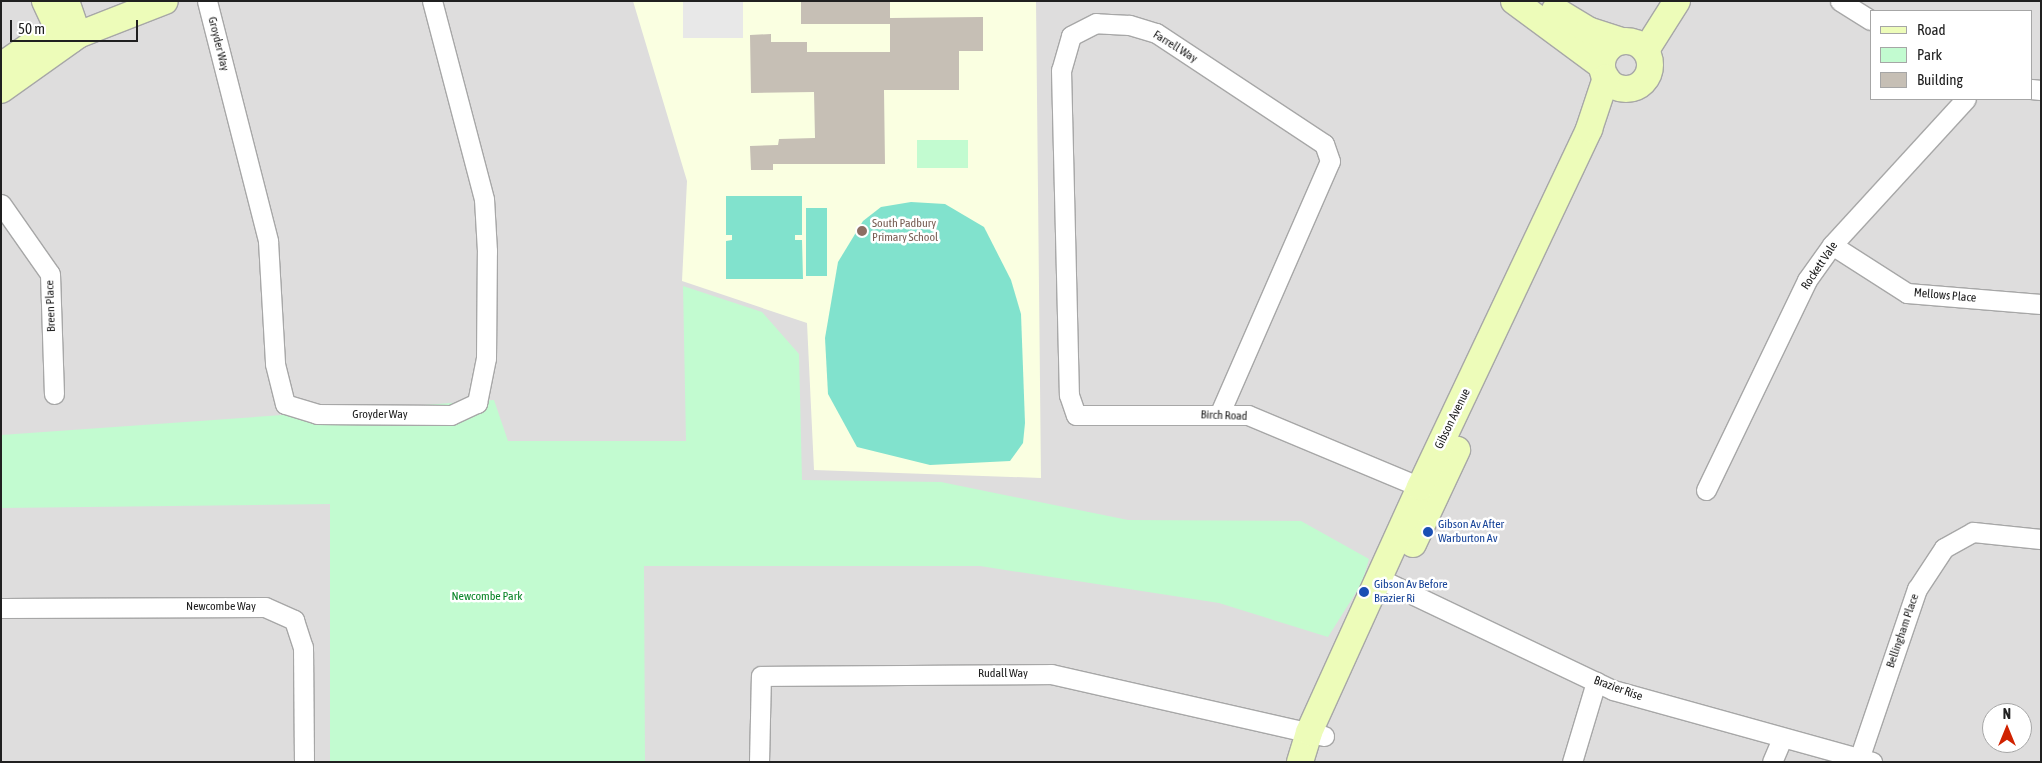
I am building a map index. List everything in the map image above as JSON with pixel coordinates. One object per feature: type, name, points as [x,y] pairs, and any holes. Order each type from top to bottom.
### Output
[{"type":"main road","points":[[45,1],[69,24]]},
{"type":"main road","points":[[1,66],[69,24],[113,1]]},
{"type":"main road","points":[[1,90],[69,24],[165,1]]},
{"type":"main road","points":[[1514,1],[1611,77],[1646,80],[1651,65],[1631,44],[1588,30],[1542,1]]},
{"type":"main road","points":[[1631,44],[1660,1]]},
{"type":"main road","points":[[1631,44],[1677,1]]},
{"type":"main road","name":"Gibson Avenue","points":[[1300,762],[1316,734],[1428,491],[1611,77],[1605,52],[1631,44]]},
{"type":"main road","name":"Gibson Avenue","points":[[1316,734],[1316,762]]},
{"type":"street","name":"Groyder Way","points":[[207,1],[268,241],[275,364],[285,404],[317,414],[451,416],[477,403],[486,358],[487,251],[484,199],[432,1]]},
{"type":"street","points":[[1840,1],[1870,19]]},
{"type":"street","name":"Farrell Way","points":[[1069,394],[1061,70],[1071,36],[1096,23],[1129,25],[1156,33],[1324,144],[1330,161],[1219,415]]},
{"type":"street","name":"Rockett Vale","points":[[1706,490],[1807,280],[1832,245],[1965,100]]},
{"type":"street","name":"Breen Place","points":[[1,204],[50,274],[54,394]]},
{"type":"street","name":"Mellows Place","points":[[1832,245],[1907,292],[2041,304]]},
{"type":"street","name":"Birch Road","points":[[1069,394],[1076,415],[1248,415],[1428,491]]},
{"type":"street","name":"Bellingham Place","points":[[1865,760],[1917,589],[1944,548],[1973,532],[2041,539]]},
{"type":"street","name":"Brazier Rise","points":[[1386,581],[1596,682],[1782,738],[1865,760]]},
{"type":"street","name":"Newcombe Way","points":[[1,608],[265,607],[294,620],[303,647],[304,762]]},
{"type":"street","name":"Rudall Way","points":[[759,762],[761,676],[1051,674],[1316,734]]},
{"type":"street","points":[[1572,762],[1596,682]]},
{"type":"street","points":[[1772,762],[1782,738]]},
{"type":"shaded area","points":[[1,1],[2041,1],[2041,762],[1,762]]},
{"type":"shaded area","name":"South Padbury Primary School","points":[[633,1],[1036,1],[1041,478],[814,470],[807,323],[682,281],[687,181]]},
{"type":"shaded area","points":[[683,1],[743,1],[743,38],[683,38]]},
{"type":"shaded area","points":[[726,196],[802,196],[802,235],[795,235],[795,240],[802,240],[803,279],[726,279],[726,241],[732,240],[732,235],[726,235]]},
{"type":"shaded area","points":[[911,202],[945,204],[984,227],[1011,280],[1021,314],[1025,423],[1023,443],[1010,461],[930,465],[857,447],[828,394],[825,338],[838,262],[863,221],[881,207]]},
{"type":"shaded area","points":[[806,208],[827,208],[827,276],[806,276]]},
{"type":"green space","points":[[917,140],[968,140],[968,168],[917,168]]},
{"type":"green space","name":"Newcombe Park","points":[[683,286],[762,312],[799,354],[802,480],[941,482],[1128,520],[1301,521],[1369,559],[1362,583],[1328,637],[1219,603],[980,566],[644,566],[645,762],[330,762],[330,504],[1,508],[1,435],[494,400],[508,441],[686,441]]},
{"type":"building","points":[[801,1],[890,1],[890,24],[801,24]]},
{"type":"building","points":[[983,17],[983,51],[959,51],[959,90],[884,90],[885,164],[773,164],[773,170],[751,170],[750,146],[778,145],[779,139],[815,138],[814,92],[751,93],[750,35],[771,34],[771,42],[807,42],[807,52],[890,52],[890,18]]},
{"type":"place","name":"South Padbury Primary School","points":[[862,231]]},
{"type":"place","name":"Gibson Av After Warburton Av","points":[[1428,532]]},
{"type":"place","name":"Gibson Av Before Brazier Ri","points":[[1364,592]]}]
